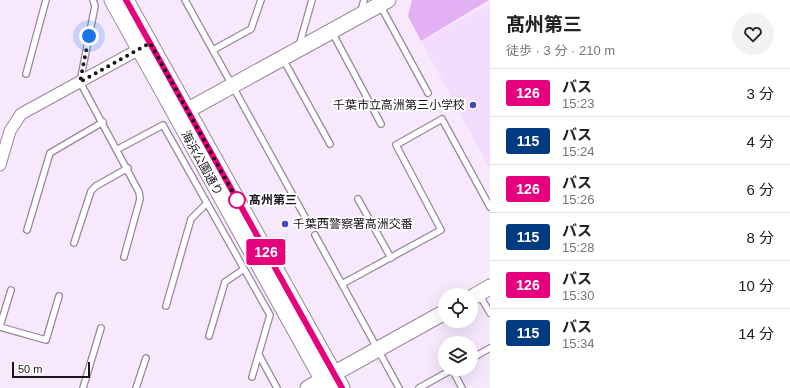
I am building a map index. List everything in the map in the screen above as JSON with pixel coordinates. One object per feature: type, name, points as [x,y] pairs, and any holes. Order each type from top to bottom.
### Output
[{"type":"street","name":"海浜公園通り","points":[[112,0],[144,46],[328,380],[342,388]]},
{"type":"street","name":"海浜公園通り","points":[[126,0],[144,46]]},
{"type":"street","points":[[181,113],[384,2]]},
{"type":"street","points":[[0,165],[10,131],[22,114],[144,46]]},
{"type":"street","points":[[308,388],[328,380],[378,349],[438,316]]},
{"type":"lane","points":[[26,74],[46,0]]},
{"type":"lane","points":[[92,0],[95,6],[80,82],[138,186],[140,199],[124,257]]},
{"type":"lane","points":[[185,0],[305,216]]},
{"type":"lane","points":[[213,50],[251,29],[261,0]]},
{"type":"lane","points":[[299,48],[312,0]]},
{"type":"lane","points":[[360,15],[364,0]]},
{"type":"lane","points":[[384,2],[428,93]]},
{"type":"lane","points":[[331,30],[382,124]]},
{"type":"lane","points":[[282,57],[330,144]]},
{"type":"lane","points":[[342,284],[442,230],[396,145],[442,119],[490,207]]},
{"type":"lane","points":[[27,230],[50,153],[103,122]]},
{"type":"lane","points":[[118,149],[163,125],[270,315],[252,377]]},
{"type":"lane","points":[[74,243],[91,191],[96,186],[128,168]]},
{"type":"lane","points":[[358,198],[391,258]]},
{"type":"lane","points":[[166,306],[191,218],[207,203]]},
{"type":"lane","points":[[315,235],[399,388]]},
{"type":"lane","points":[[209,336],[225,282],[244,269]]},
{"type":"lane","points":[[10,290],[0,327],[46,340],[59,296]]},
{"type":"lane","points":[[480,293],[490,314]]},
{"type":"lane","points":[[83,388],[101,328]]},
{"type":"lane","points":[[478,355],[490,348]]},
{"type":"lane","points":[[259,355],[277,388]]},
{"type":"lane","points":[[136,388],[146,358]]},
{"type":"lane","points":[[419,388],[440,376]]},
{"type":"lane","points":[[456,376],[462,388]]},
{"type":"shaded area","points":[[412,0],[489,0],[421,41],[408,16]]},
{"type":"shaded area","name":"千葉市立高洲第三小学校","points":[[490,4],[490,169],[421,41]]},
{"type":"bus line","name":"126","points":[[126,0],[342,388]]},
{"type":"place","name":"千葉市立高洲第三小学校","points":[[473,105]]},
{"type":"place","name":"髙州第三","points":[[237,200]]},
{"type":"place","name":"千葉西警察署高洲交番","points":[[285,224]]},
{"type":"route","points":[[89,36],[80,82],[150,43],[241,207],[237,200]]}]
